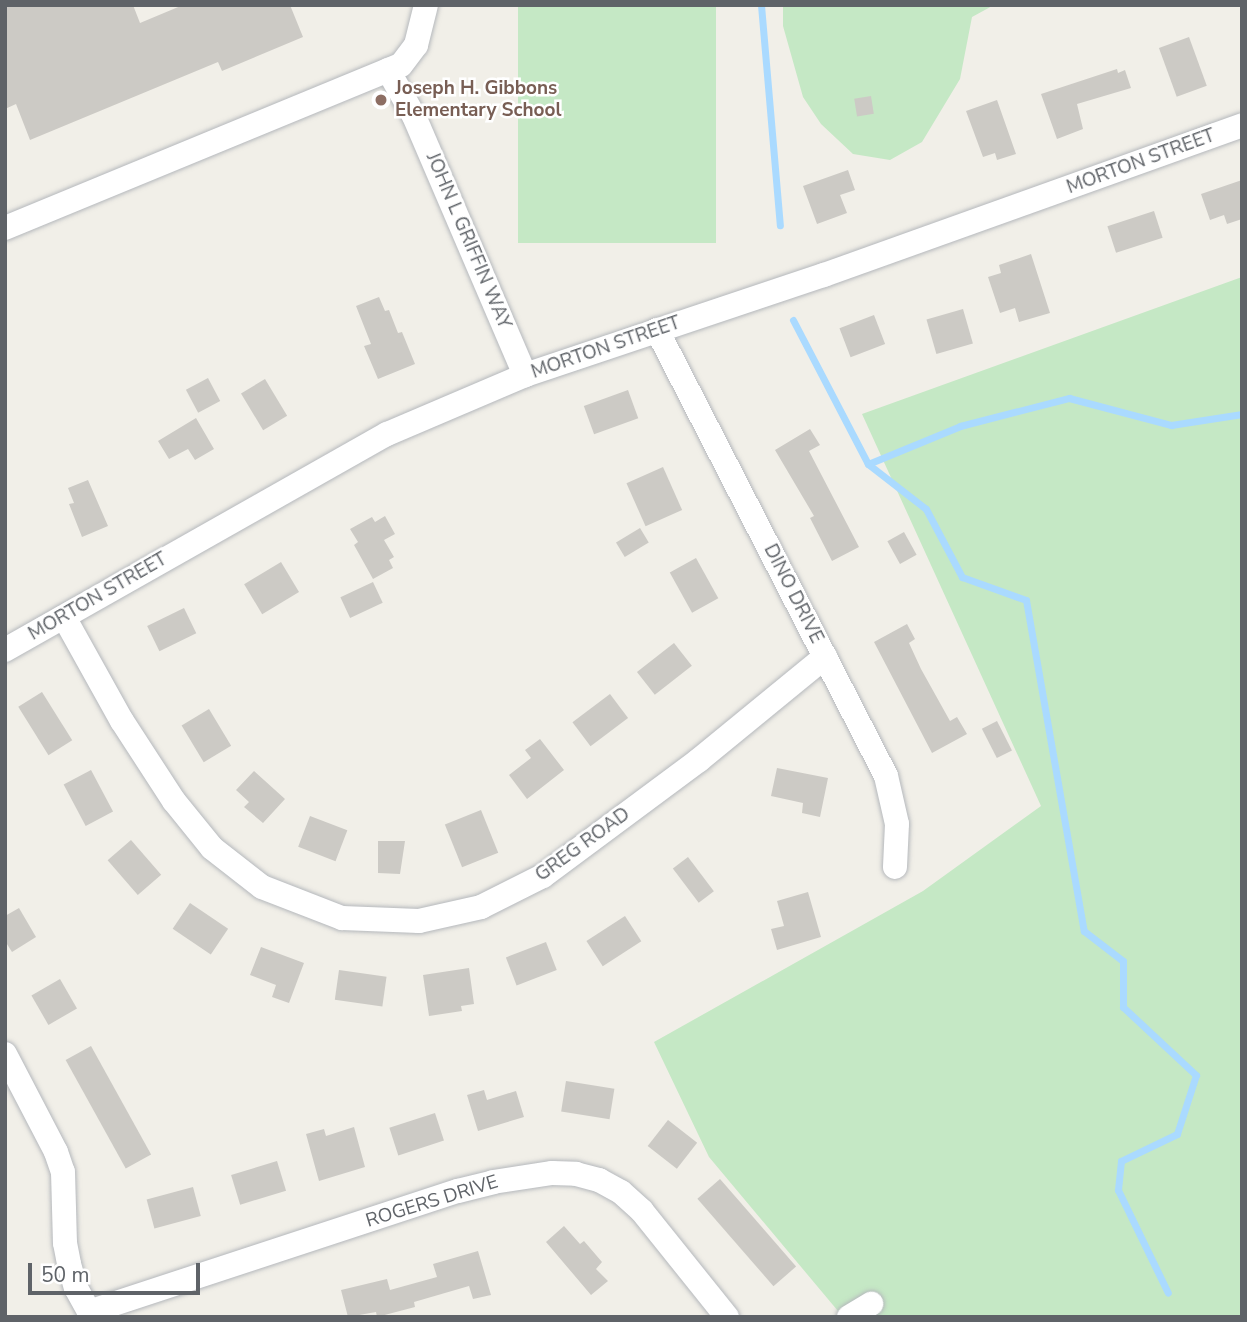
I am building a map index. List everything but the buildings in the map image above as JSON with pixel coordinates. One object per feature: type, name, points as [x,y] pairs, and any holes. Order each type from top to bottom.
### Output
[{"type":"street","points":[[5,228],[401,65],[410,56],[421,32],[426,5]]},
{"type":"street","name":"JOHN L GRIFFIN WAY","points":[[388,70],[414,116],[525,375]]},
{"type":"street","name":"MORTON STREET","points":[[5,650],[387,434],[525,375],[855,264],[1242,125]]},
{"type":"street","name":"DINO DRIVE","points":[[657,330],[886,776],[897,824],[895,867]]},
{"type":"street","name":"GREG ROAD","points":[[64,617],[122,721],[174,801],[212,848],[262,887],[342,918],[419,921],[481,907],[543,876],[699,760],[825,657]]},
{"type":"street","name":"ROGERS DRIVE","points":[[5,1054],[56,1152],[65,1194],[65,1243],[69,1264],[91,1314],[458,1191],[492,1181],[552,1173],[588,1177],[621,1192],[642,1211],[727,1317]]},
{"type":"street","points":[[849,1317],[871,1304]]},
{"type":"green space","points":[[518,5],[716,5],[716,243],[518,243]]},
{"type":"green space","points":[[783,5],[994,5],[972,17],[960,79],[922,142],[890,160],[853,154],[821,124],[803,97],[783,26]]},
{"type":"green space","points":[[1242,277],[1242,1317],[843,1317],[709,1157],[654,1042],[923,891],[1041,806],[862,414]]},
{"type":"waterway","points":[[761,5],[780,225]]},
{"type":"waterway","points":[[793,320],[868,464],[926,509],[962,577],[1026,600],[1084,931],[1123,961],[1123,1007],[1196,1075],[1177,1134],[1121,1161],[1118,1190],[1168,1293]]},
{"type":"waterway","points":[[868,464],[960,426],[1069,398],[1171,425],[1242,414]]},
{"type":"place","name":"Joseph H. Gibbons Elementary School","points":[[381,100]]}]
